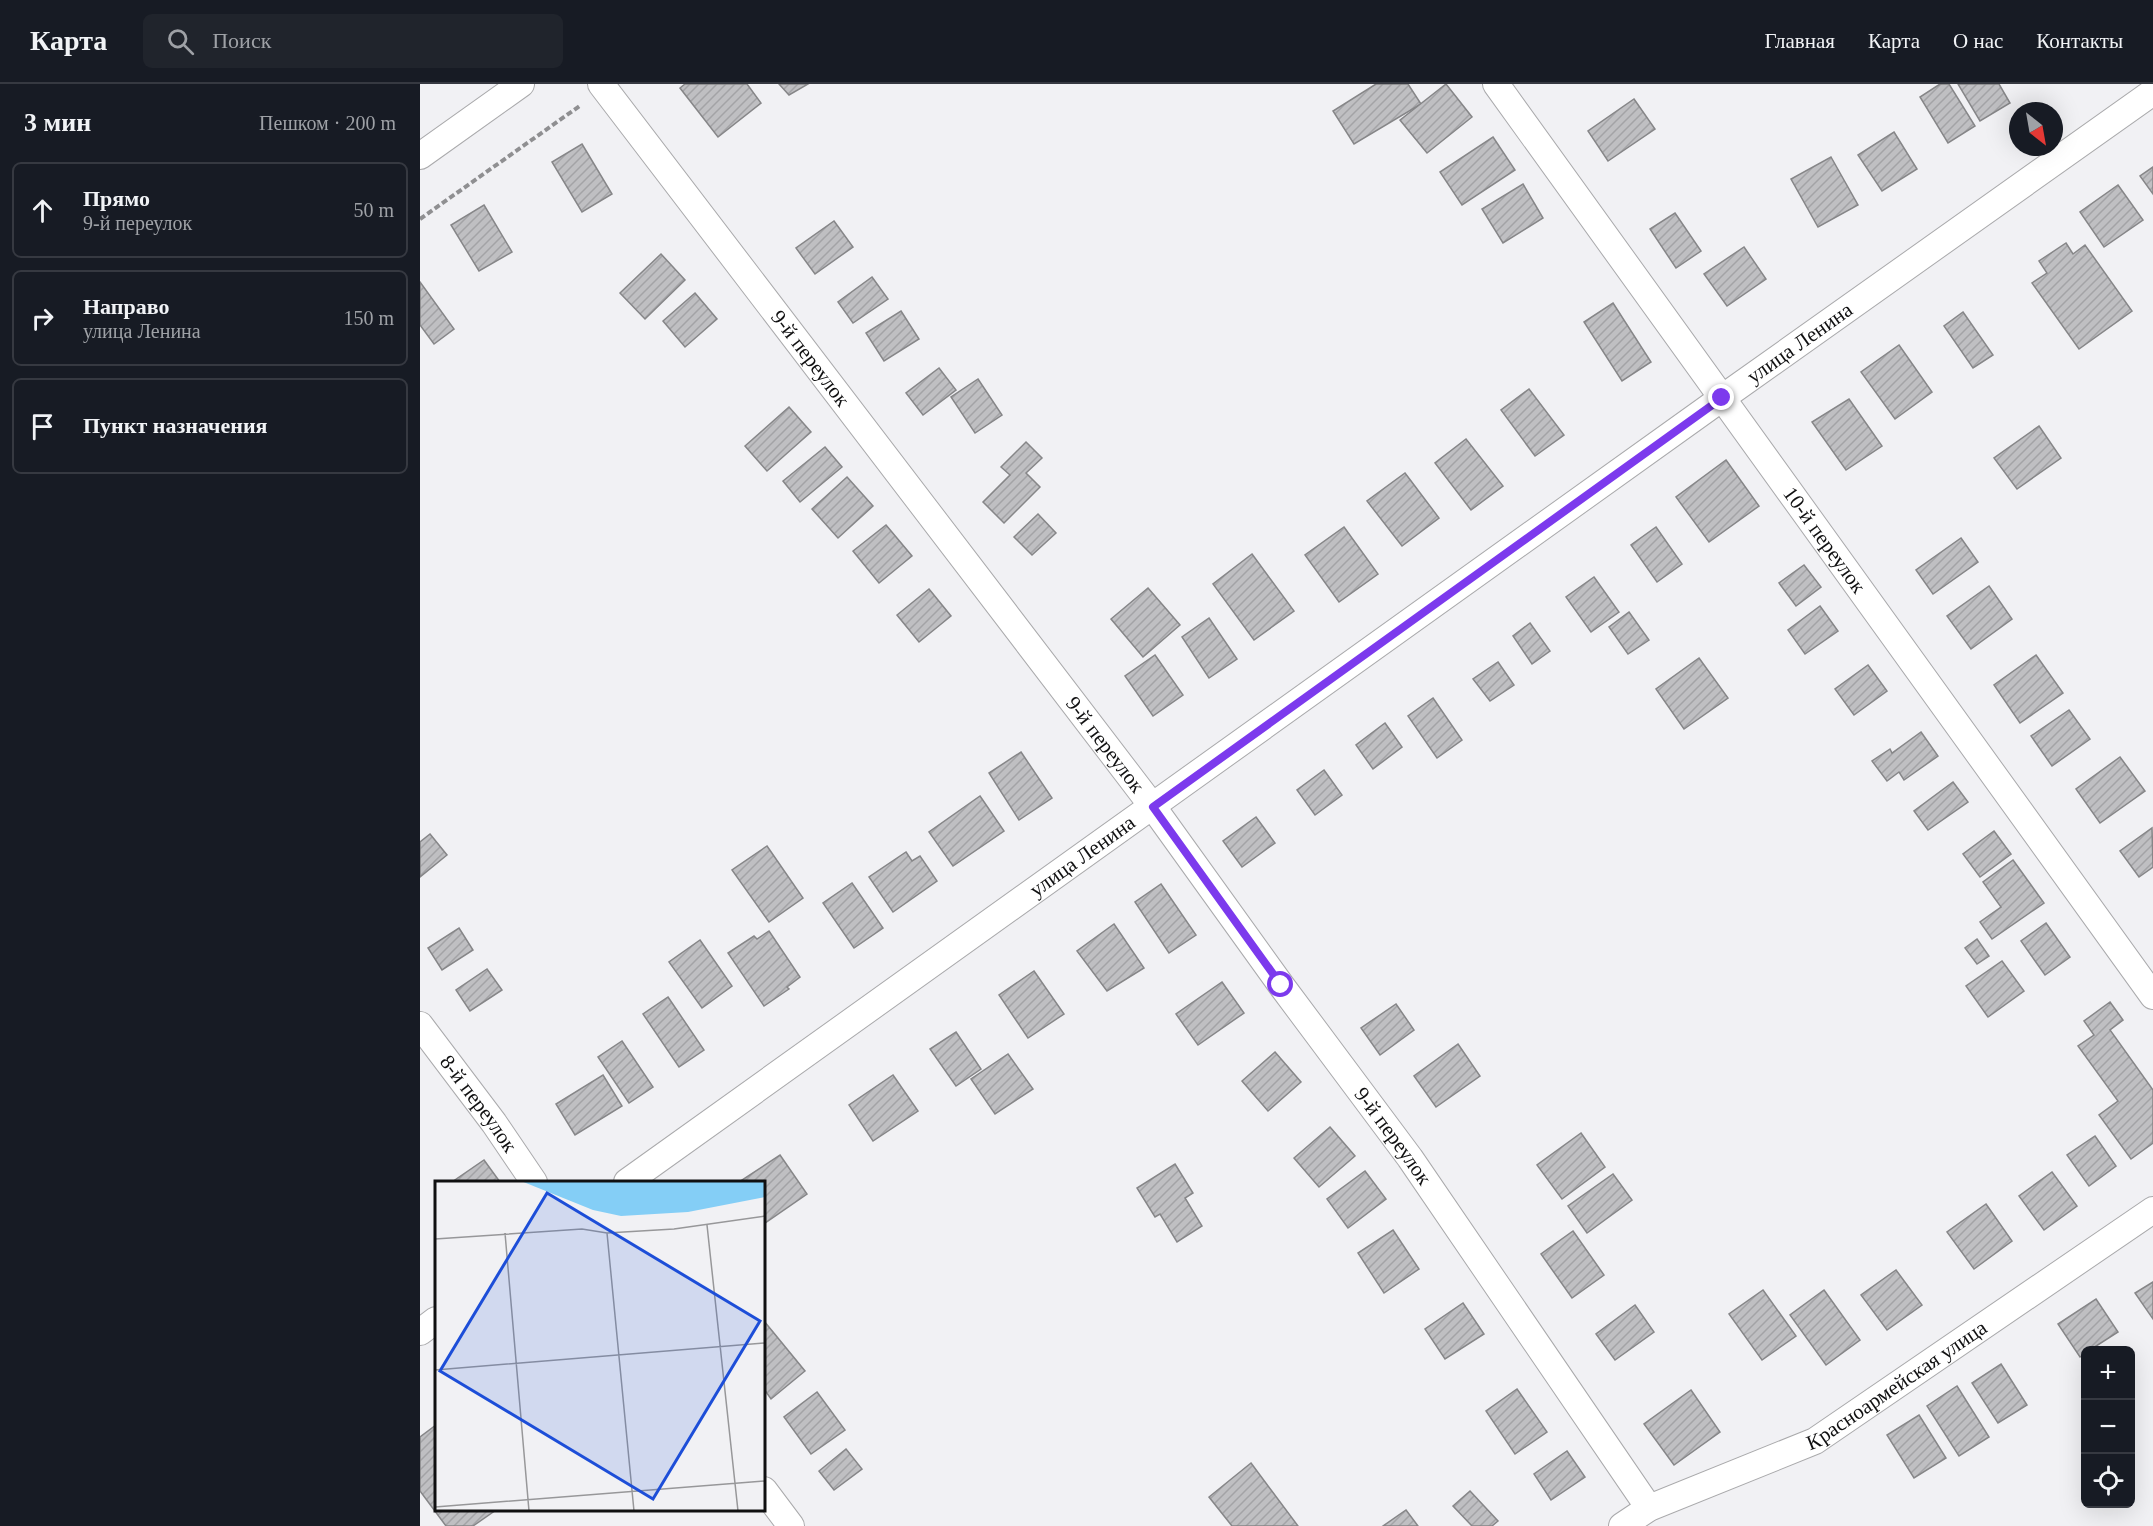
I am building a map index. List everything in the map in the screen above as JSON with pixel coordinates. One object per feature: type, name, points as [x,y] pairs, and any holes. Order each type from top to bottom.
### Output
[{"type":"street","points":[[420,156],[521,84]]},
{"type":"street","name":"10-й переулок","points":[[1496,84],[2153,996]]},
{"type":"street","name":"9-й переулок","points":[[602,86],[1153,807],[1281,985],[1410,1158],[1649,1508]]},
{"type":"street","name":"улица Ленина","points":[[628,1181],[2153,92]]},
{"type":"street","name":"8-й переулок","points":[[420,1025],[494,1123],[533,1181]]},
{"type":"street","name":"Красноармейская улица","points":[[1622,1526],[1649,1508],[1815,1441],[2153,1210]]},
{"type":"street","points":[[420,1332],[435,1321]]},
{"type":"street","points":[[765,1491],[791,1526]]},
{"type":"path","points":[[420,219],[571,114],[602,86]]},
{"type":"building","points":[[685,84],[747,84],[761,103],[718,137],[680,88]]},
{"type":"building","points":[[779,84],[808,84],[789,95]]},
{"type":"building","points":[[1376,84],[1408,84],[1421,104],[1354,144],[1333,111]]},
{"type":"building","points":[[1446,84],[1472,117],[1427,153],[1400,120]]},
{"type":"building","points":[[1940,84],[1949,84],[1975,126],[1948,143],[1920,97]]},
{"type":"building","points":[[1958,84],[1999,84],[2009,104],[1980,121]]},
{"type":"building","points":[[1634,99],[1655,129],[1608,161],[1588,131]]},
{"type":"building","points":[[1894,132],[1917,169],[1882,191],[1858,155]]},
{"type":"building","points":[[1493,137],[1515,170],[1462,205],[1440,172]]},
{"type":"building","points":[[582,144],[612,194],[582,212],[552,162]]},
{"type":"building","points":[[1831,157],[1858,205],[1818,227],[1791,179]]},
{"type":"building","points":[[2153,167],[2153,194],[2140,176]]},
{"type":"building","points":[[1523,184],[1543,218],[1503,243],[1482,209]]},
{"type":"building","points":[[2118,185],[2143,220],[2104,247],[2080,212]]},
{"type":"building","points":[[484,205],[512,252],[479,271],[451,225]]},
{"type":"building","points":[[1675,213],[1701,251],[1676,268],[1650,229]]},
{"type":"building","points":[[834,221],[853,247],[815,274],[796,248]]},
{"type":"building","points":[[2066,243],[2073,254],[2085,245],[2132,311],[2079,349],[2032,283],[2047,273],[2039,261]]},
{"type":"building","points":[[1744,247],[1766,279],[1727,306],[1704,274]]},
{"type":"building","points":[[661,254],[685,280],[645,319],[620,293]]},
{"type":"building","points":[[872,277],[888,299],[853,323],[838,302]]},
{"type":"building","points":[[420,282],[454,329],[434,344],[420,325]]},
{"type":"building","points":[[695,293],[717,319],[685,347],[663,321]]},
{"type":"building","points":[[1613,303],[1651,362],[1622,381],[1584,322]]},
{"type":"building","points":[[901,311],[919,339],[884,361],[866,333]]},
{"type":"building","points":[[1963,312],[1993,355],[1973,368],[1944,326]]},
{"type":"building","points":[[1899,345],[1932,392],[1895,419],[1861,372]]},
{"type":"building","points":[[939,368],[956,390],[923,415],[906,393]]},
{"type":"building","points":[[978,379],[1002,415],[975,433],[951,397]]},
{"type":"building","points":[[1529,389],[1564,435],[1535,456],[1501,410]]},
{"type":"building","points":[[1849,399],[1882,446],[1846,470],[1812,422]]},
{"type":"building","points":[[789,407],[811,432],[767,471],[745,446]]},
{"type":"building","points":[[2039,426],[2061,458],[2017,489],[1994,458]]},
{"type":"building","points":[[1466,439],[1503,486],[1471,510],[1435,463]]},
{"type":"building","points":[[1026,442],[1042,458],[1026,473],[1040,487],[1004,523],[983,502],[1010,475],[1001,467]]},
{"type":"building","points":[[825,447],[842,467],[800,502],[783,481]]},
{"type":"building","points":[[1726,460],[1759,506],[1709,542],[1676,497]]},
{"type":"building","points":[[1405,473],[1439,518],[1402,546],[1367,501]]},
{"type":"building","points":[[847,477],[873,506],[838,538],[812,509]]},
{"type":"building","points":[[1038,514],[1056,533],[1032,555],[1014,537]]},
{"type":"building","points":[[886,525],[912,556],[879,583],[853,551]]},
{"type":"building","points":[[1344,527],[1378,574],[1339,602],[1305,555]]},
{"type":"building","points":[[1656,527],[1682,564],[1657,582],[1631,545]]},
{"type":"building","points":[[1961,538],[1978,562],[1933,594],[1916,570]]},
{"type":"building","points":[[1252,554],[1294,611],[1254,640],[1213,584]]},
{"type":"building","points":[[1804,565],[1821,587],[1796,606],[1779,583]]},
{"type":"building","points":[[1594,577],[1619,612],[1591,632],[1566,597]]},
{"type":"building","points":[[1989,586],[2012,619],[1971,649],[1947,616]]},
{"type":"building","points":[[1148,588],[1180,625],[1143,657],[1111,619]]},
{"type":"building","points":[[929,589],[951,616],[919,642],[897,615]]},
{"type":"building","points":[[1820,606],[1838,631],[1805,654],[1788,630]]},
{"type":"building","points":[[1629,612],[1649,640],[1628,654],[1609,627]]},
{"type":"building","points":[[1209,618],[1237,659],[1209,678],[1182,637]]},
{"type":"building","points":[[1530,623],[1550,651],[1532,664],[1513,636]]},
{"type":"building","points":[[1155,655],[1183,695],[1153,716],[1125,676]]},
{"type":"building","points":[[2036,655],[2063,693],[2020,723],[1994,685]]},
{"type":"building","points":[[1699,658],[1728,698],[1684,729],[1656,689]]},
{"type":"building","points":[[1498,662],[1514,685],[1490,701],[1473,679]]},
{"type":"building","points":[[1868,665],[1887,691],[1854,715],[1835,689]]},
{"type":"building","points":[[1433,698],[1462,740],[1437,758],[1408,716]]},
{"type":"building","points":[[2069,710],[2090,739],[2052,766],[2031,736]]},
{"type":"building","points":[[1385,723],[1402,747],[1373,769],[1356,745]]},
{"type":"building","points":[[1921,732],[1938,756],[1904,780],[1899,772],[1887,781],[1872,761],[1890,749],[1892,753]]},
{"type":"building","points":[[1021,752],[1052,798],[1019,820],[989,773]]},
{"type":"building","points":[[2120,757],[2145,791],[2100,823],[2076,789]]},
{"type":"building","points":[[1324,770],[1342,795],[1315,815],[1297,790]]},
{"type":"building","points":[[1953,782],[1968,802],[1928,830],[1914,811]]},
{"type":"building","points":[[980,796],[1004,831],[953,866],[929,832]]},
{"type":"building","points":[[1256,817],[1275,843],[1242,867],[1223,841]]},
{"type":"building","points":[[2152,828],[2153,867],[2139,877],[2120,851]]},
{"type":"building","points":[[1994,831],[2011,854],[1980,877],[1963,854]]},
{"type":"building","points":[[430,834],[447,855],[420,877],[420,842]]},
{"type":"building","points":[[767,846],[803,898],[769,922],[732,870]]},
{"type":"building","points":[[906,852],[912,861],[920,856],[937,881],[893,912],[869,877]]},
{"type":"building","points":[[2013,860],[2044,903],[1992,939],[1980,922],[2001,907],[1983,882]]},
{"type":"building","points":[[852,883],[883,928],[854,948],[823,903]]},
{"type":"building","points":[[1161,884],[1196,935],[1169,953],[1135,902]]},
{"type":"building","points":[[2046,923],[2070,957],[2045,975],[2021,941]]},
{"type":"building","points":[[1114,924],[1144,968],[1107,991],[1077,951]]},
{"type":"building","points":[[459,928],[473,950],[442,970],[428,948]]},
{"type":"building","points":[[769,931],[800,977],[787,987],[789,989],[764,1006],[728,953],[754,936],[757,939]]},
{"type":"building","points":[[1977,939],[1989,956],[1977,964],[1965,948]]},
{"type":"building","points":[[700,940],[732,986],[702,1008],[669,962]]},
{"type":"building","points":[[2002,961],[2024,991],[1988,1017],[1966,986]]},
{"type":"building","points":[[487,969],[502,990],[470,1011],[456,990]]},
{"type":"building","points":[[1034,971],[1064,1014],[1028,1038],[999,995]]},
{"type":"building","points":[[1222,982],[1244,1013],[1198,1045],[1176,1014]]},
{"type":"building","points":[[668,997],[704,1050],[679,1067],[643,1014]]},
{"type":"building","points":[[2110,1002],[2123,1020],[2110,1030],[2153,1090],[2153,1143],[2131,1159],[2099,1115],[2118,1101],[2078,1046],[2094,1035],[2084,1021]]},
{"type":"building","points":[[1396,1004],[1414,1030],[1380,1055],[1361,1028]]},
{"type":"building","points":[[956,1032],[981,1069],[956,1086],[930,1049]]},
{"type":"building","points":[[622,1041],[653,1087],[629,1103],[598,1057]]},
{"type":"building","points":[[1458,1044],[1480,1076],[1436,1107],[1414,1076]]},
{"type":"building","points":[[1275,1052],[1301,1082],[1268,1111],[1242,1081]]},
{"type":"building","points":[[1008,1054],[1033,1089],[995,1114],[971,1079]]},
{"type":"building","points":[[603,1075],[622,1106],[575,1135],[556,1104]]},
{"type":"building","points":[[893,1075],[918,1111],[873,1141],[849,1105]]},
{"type":"building","points":[[1330,1127],[1355,1156],[1319,1187],[1294,1158]]},
{"type":"building","points":[[1581,1133],[1605,1167],[1562,1199],[1537,1165]]},
{"type":"building","points":[[2095,1136],[2116,1166],[2089,1186],[2067,1155]]},
{"type":"building","points":[[780,1155],[807,1194],[765,1223],[765,1181],[741,1181]]},
{"type":"building","points":[[484,1160],[499,1181],[453,1181]]},
{"type":"building","points":[[1175,1164],[1193,1193],[1185,1198],[1202,1226],[1177,1242],[1160,1214],[1155,1217],[1137,1188]]},
{"type":"building","points":[[1365,1171],[1386,1199],[1348,1228],[1327,1199]]},
{"type":"building","points":[[2052,1172],[2077,1206],[2044,1230],[2019,1196]]},
{"type":"building","points":[[1613,1174],[1632,1200],[1587,1233],[1568,1206]]},
{"type":"building","points":[[1986,1204],[2012,1241],[1974,1269],[1947,1232]]},
{"type":"building","points":[[1393,1230],[1419,1269],[1384,1293],[1358,1253]]},
{"type":"building","points":[[1573,1231],[1604,1275],[1572,1298],[1541,1254]]},
{"type":"building","points":[[1896,1270],[1922,1305],[1887,1330],[1861,1295]]},
{"type":"building","points":[[2153,1282],[2153,1319],[2135,1293]]},
{"type":"building","points":[[1763,1290],[1796,1336],[1762,1360],[1729,1314]]},
{"type":"building","points":[[1824,1290],[1860,1340],[1826,1365],[1790,1315]]},
{"type":"building","points":[[2096,1299],[2118,1332],[2096,1346],[2081,1346],[2080,1357],[2058,1324]]},
{"type":"building","points":[[1463,1303],[1484,1334],[1445,1359],[1425,1329]]},
{"type":"building","points":[[1635,1305],[1654,1332],[1615,1360],[1596,1334]]},
{"type":"building","points":[[765,1322],[805,1371],[771,1399],[765,1390]]},
{"type":"building","points":[[2001,1364],[2027,1405],[1998,1423],[1972,1383]]},
{"type":"building","points":[[1957,1386],[1989,1437],[1959,1456],[1927,1406]]},
{"type":"building","points":[[1517,1389],[1547,1432],[1515,1454],[1486,1411]]},
{"type":"building","points":[[1691,1390],[1720,1432],[1674,1465],[1644,1424]]},
{"type":"building","points":[[817,1392],[845,1430],[811,1454],[784,1417]]},
{"type":"building","points":[[1919,1415],[1946,1458],[1914,1478],[1887,1435]]},
{"type":"building","points":[[435,1426],[435,1511],[495,1511],[473,1526],[446,1526],[420,1491],[420,1437]]},
{"type":"building","points":[[846,1449],[862,1469],[834,1490],[819,1471]]},
{"type":"building","points":[[1567,1451],[1585,1477],[1551,1500],[1534,1474]]},
{"type":"building","points":[[1251,1463],[1298,1526],[1232,1526],[1209,1497]]},
{"type":"building","points":[[1470,1491],[1498,1521],[1492,1526],[1472,1526],[1453,1506]]},
{"type":"building","points":[[1406,1510],[1418,1526],[1383,1526]]},
{"type":"route","points":[[1281,985],[1153,807],[1722,398]]}]
